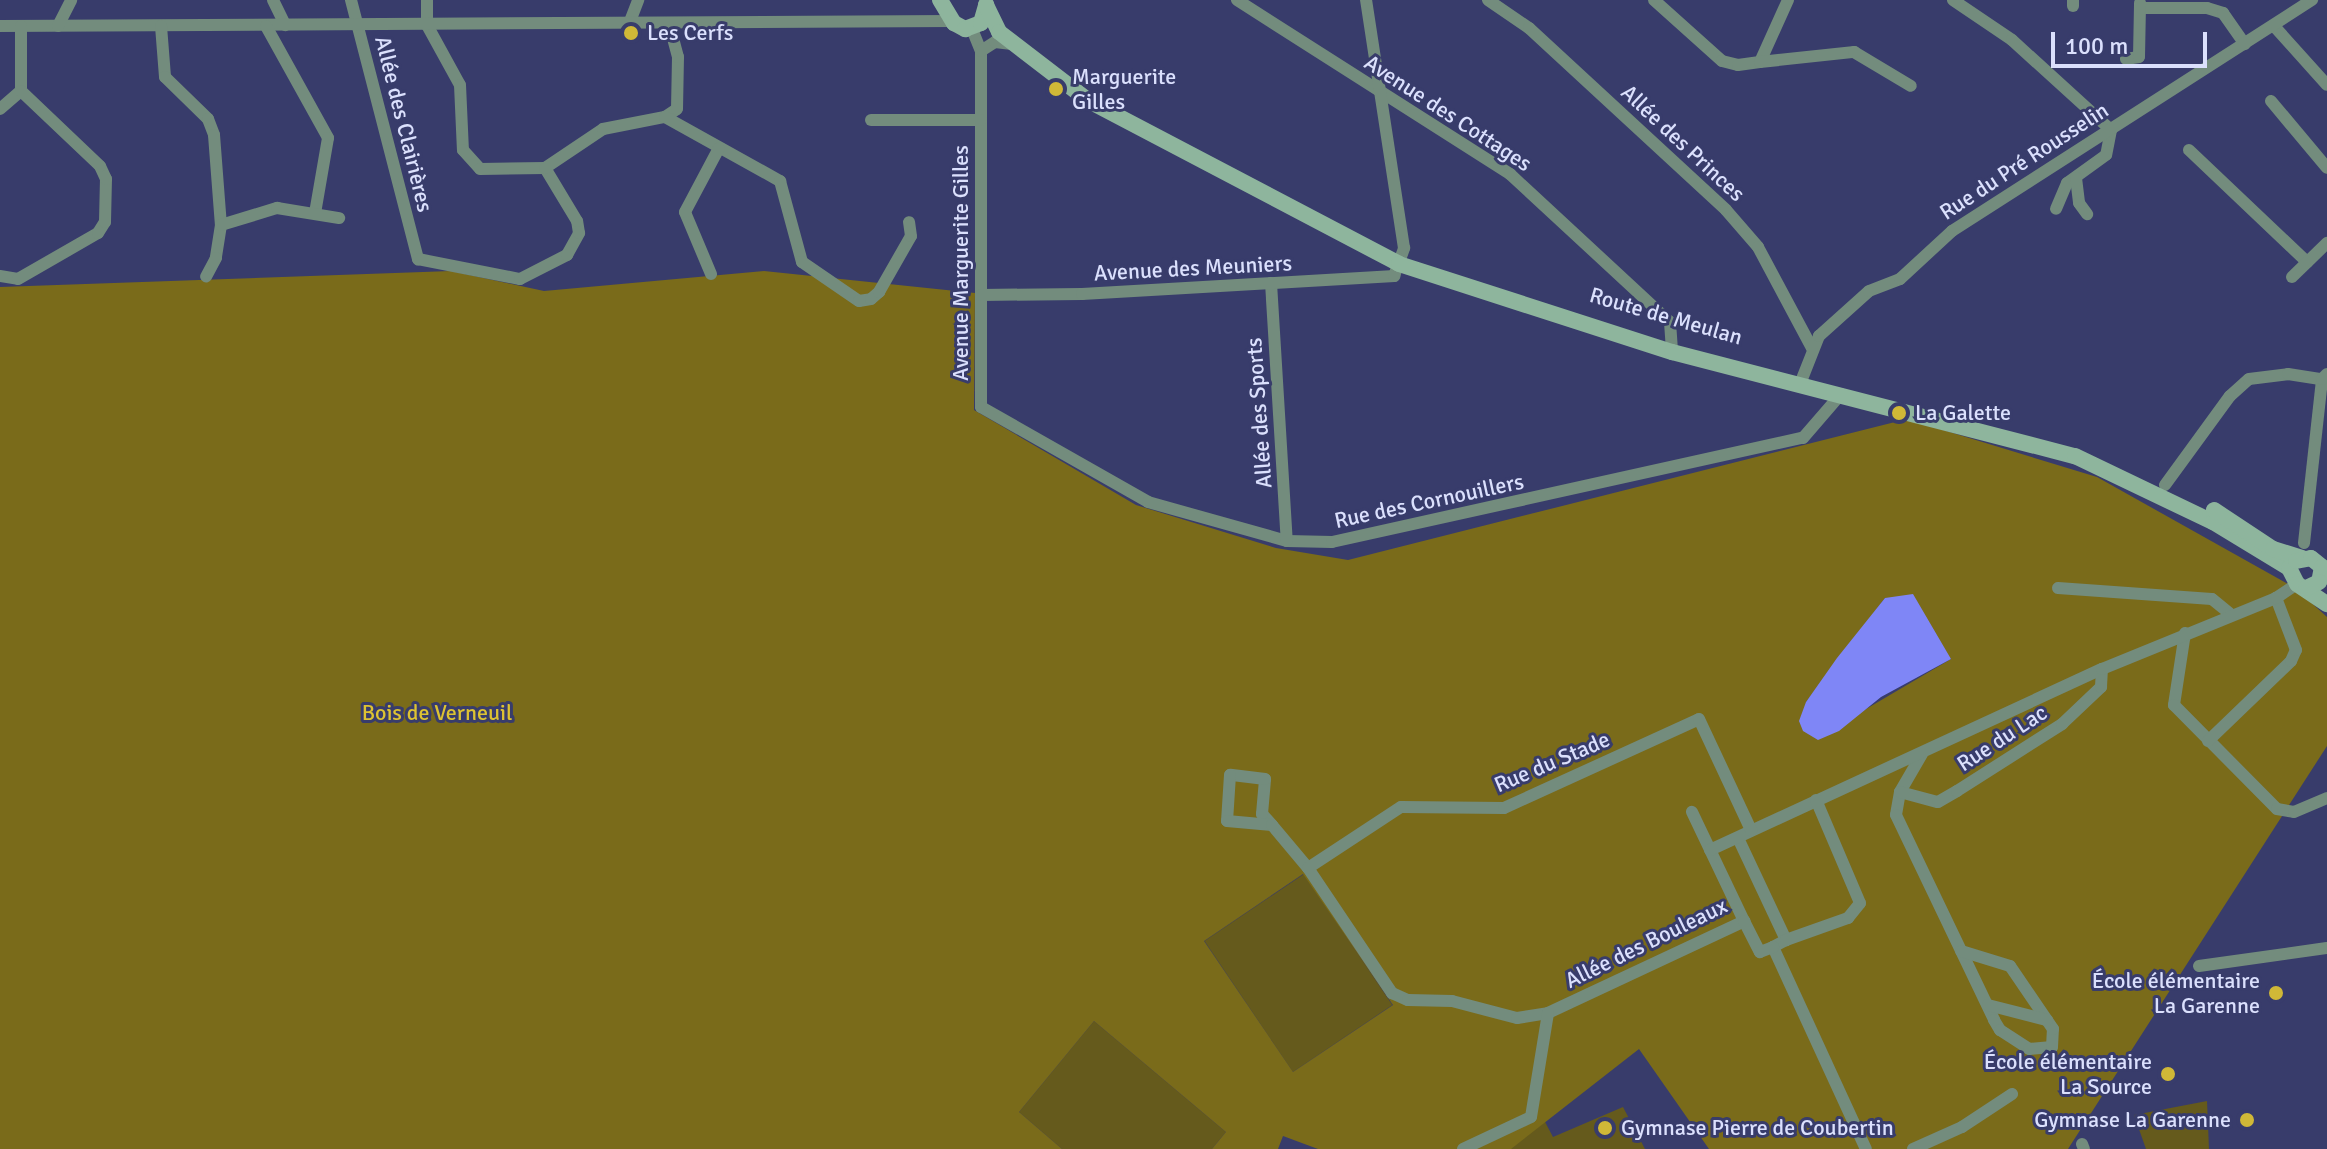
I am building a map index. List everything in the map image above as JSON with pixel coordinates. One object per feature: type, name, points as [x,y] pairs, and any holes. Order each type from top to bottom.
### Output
[{"type":"main road","points":[[974,28],[985,17],[985,2]]},
{"type":"main road","name":"Route de Meulan","points":[[985,2],[999,32],[1037,61],[1120,110],[1400,260],[1673,348],[2075,447],[2165,485],[2273,549],[2305,553]]},
{"type":"main road","points":[[948,9],[974,28],[999,32]]},
{"type":"main road","name":"Route de Meulan","points":[[1801,380],[2099,466],[2188,508],[2327,604]]},
{"type":"main road","points":[[2325,569],[2316,585],[2298,582],[2305,553],[2325,569],[2327,593]]},
{"type":"street","points":[[58,26],[71,0]]},
{"type":"street","points":[[273,0],[285,25]]},
{"type":"street","name":"Allée des Clairières","points":[[351,0],[418,259],[520,279],[567,255],[579,233],[577,221],[545,168]]},
{"type":"street","points":[[427,0],[427,25],[460,85],[461,140],[471,163],[480,169],[545,168],[603,129],[665,117],[677,109],[679,78],[669,24]]},
{"type":"street","points":[[629,24],[638,0]]},
{"type":"street","name":"Avenue des Cottages","points":[[1237,0],[1510,174],[1664,316],[1673,328],[1673,348]]},
{"type":"street","points":[[1366,0],[1400,260]]},
{"type":"street","points":[[1654,0],[1722,61],[1760,62],[1854,52],[1911,86]]},
{"type":"street","points":[[1760,62],[1788,0]]},
{"type":"street","points":[[1953,0],[2012,40],[2111,130],[2106,155],[2067,183],[2056,209]]},
{"type":"street","name":"Rue du Pré Rousselin","points":[[1812,348],[1846,309],[1869,291],[1900,279],[1928,247],[2312,0]]},
{"type":"street","name":"Allée des Princes","points":[[1492,1],[1529,28],[1726,210],[1758,247],[1812,348]]},
{"type":"street","points":[[2126,59],[2139,57],[2140,4],[2223,13],[2245,44]]},
{"type":"street","points":[[0,26],[669,24],[948,9]]},
{"type":"street","points":[[0,276],[18,279],[98,233],[105,222],[106,179],[100,166],[21,91],[21,26]]},
{"type":"street","points":[[161,26],[165,77],[208,119],[214,135],[221,225],[216,258],[206,277]]},
{"type":"street","points":[[266,26],[328,138],[315,213]]},
{"type":"street","points":[[2274,26],[2324,76]]},
{"type":"street","name":"Avenue Marguerite Gilles","points":[[974,28],[981,51],[981,407]]},
{"type":"street","points":[[981,51],[995,42],[1012,44]]},
{"type":"street","points":[[0,109],[21,91]]},
{"type":"street","points":[[2271,101],[2327,168]]},
{"type":"street","points":[[665,117],[780,181],[802,262],[859,301],[871,299],[879,292],[911,236],[909,222]]},
{"type":"street","name":"Avenue Marguerite Gilles","points":[[871,120],[981,120]]},
{"type":"street","points":[[711,274],[685,212],[719,148]]},
{"type":"street","points":[[2189,150],[2307,262]]},
{"type":"street","points":[[2076,178],[2079,203],[2087,214]]},
{"type":"street","points":[[221,225],[277,208],[339,218]]},
{"type":"street","points":[[2292,277],[2327,243]]},
{"type":"street","name":"Avenue des Meuniers","points":[[981,295],[1394,276],[1400,260]]},
{"type":"street","name":"Allée des Sports","points":[[1271,283],[1287,541]]},
{"type":"street","points":[[1801,380],[1812,348]]},
{"type":"street","points":[[2165,485],[2241,385],[2269,374],[2325,378],[2305,553]]},
{"type":"street","name":"Rue des Cornouillers","points":[[981,407],[1148,502],[1287,541],[1332,542],[1375,536],[1803,438],[1841,394]]},
{"type":"street","points":[[1710,850],[2102,669],[2229,613],[2276,598],[2298,582]]},
{"type":"street","points":[[2058,588],[2212,599],[2229,613]]},
{"type":"street","points":[[2208,741],[2291,661],[2296,650],[2276,598]]},
{"type":"street","points":[[2185,633],[2174,705],[2277,809],[2294,812],[2327,798]]},
{"type":"street","name":"Rue du Lac","points":[[1900,792],[1918,800],[1938,802],[1948,797],[2062,724],[2101,687],[2102,669]]},
{"type":"street","name":"Rue du Stade","points":[[1308,868],[1401,807],[1504,808],[1699,719],[1751,830]]},
{"type":"street","points":[[1924,751],[1900,792],[1896,815],[1961,951],[2000,1030],[2029,1049],[2052,1047],[2056,1039],[2047,1020],[2010,966],[1961,951]]},
{"type":"street","points":[[1272,825],[1227,821],[1230,775],[1265,779],[1262,814],[1272,825],[1308,868],[1392,993],[1408,1000],[1452,1001],[1517,1018],[1548,1013],[1531,1117],[1463,1149]]},
{"type":"street","points":[[1744,921],[1760,952],[1848,918],[1860,903],[1816,800]]},
{"type":"street","name":"Allée des Bouleaux","points":[[1548,1013],[1744,921],[1692,812]]},
{"type":"street","points":[[1738,838],[1786,940]]},
{"type":"street","points":[[1773,947],[1866,1149]]},
{"type":"street","points":[[2199,966],[2327,948]]},
{"type":"street","points":[[1988,1005],[2047,1020]]},
{"type":"street","points":[[1913,1149],[1962,1127],[2012,1094]]},
{"type":"shaded area","points":[[1913,594],[1951,659],[1881,697],[1839,731],[1818,740],[1803,731],[1799,721],[1806,702],[1885,598]]},
{"type":"shaded area","points":[[1304,874],[1392,1005],[1293,1072],[1205,941]]},
{"type":"shaded area","points":[[1094,1021],[1226,1132],[1212,1149],[1062,1149],[1019,1112]]},
{"type":"shaded area","points":[[2207,1101],[2209,1149],[2146,1149],[2134,1115]]},
{"type":"shaded area","name":"Gymnase Pierre de Coubertin","points":[[1623,1107],[1645,1149],[1483,1149],[1543,1118],[1553,1137]]},
{"type":"green space","name":"Bois de Verneuil","points":[[451,271],[544,291],[764,271],[975,293],[974,410],[1136,505],[1276,548],[1348,560],[1907,419],[2097,477],[2295,588],[2327,617],[2327,746],[2068,1149],[1709,1149],[1639,1049],[1511,1149],[1318,1149],[1283,1136],[1278,1149],[1212,1149],[1226,1132],[1094,1021],[1019,1112],[1062,1149],[0,1149],[0,287]],"holes":[[[1885,598],[1951,659],[1861,712],[1806,702]],[[1303,874],[1393,1005],[1293,1072],[1204,941]]]},
{"type":"place","name":"Les Cerfs","points":[[631,33]]},
{"type":"place","name":"Marguerite Gilles","points":[[1056,89]]},
{"type":"place","name":"La Galette","points":[[1899,413]]},
{"type":"place","name":"École élémentaire La Garenne","points":[[2276,993]]},
{"type":"place","name":"École élémentaire La Source","points":[[2168,1074]]},
{"type":"place","name":"Gymnase La Garenne","points":[[2247,1120]]},
{"type":"place","name":"Gymnase Pierre de Coubertin","points":[[1605,1128]]}]
